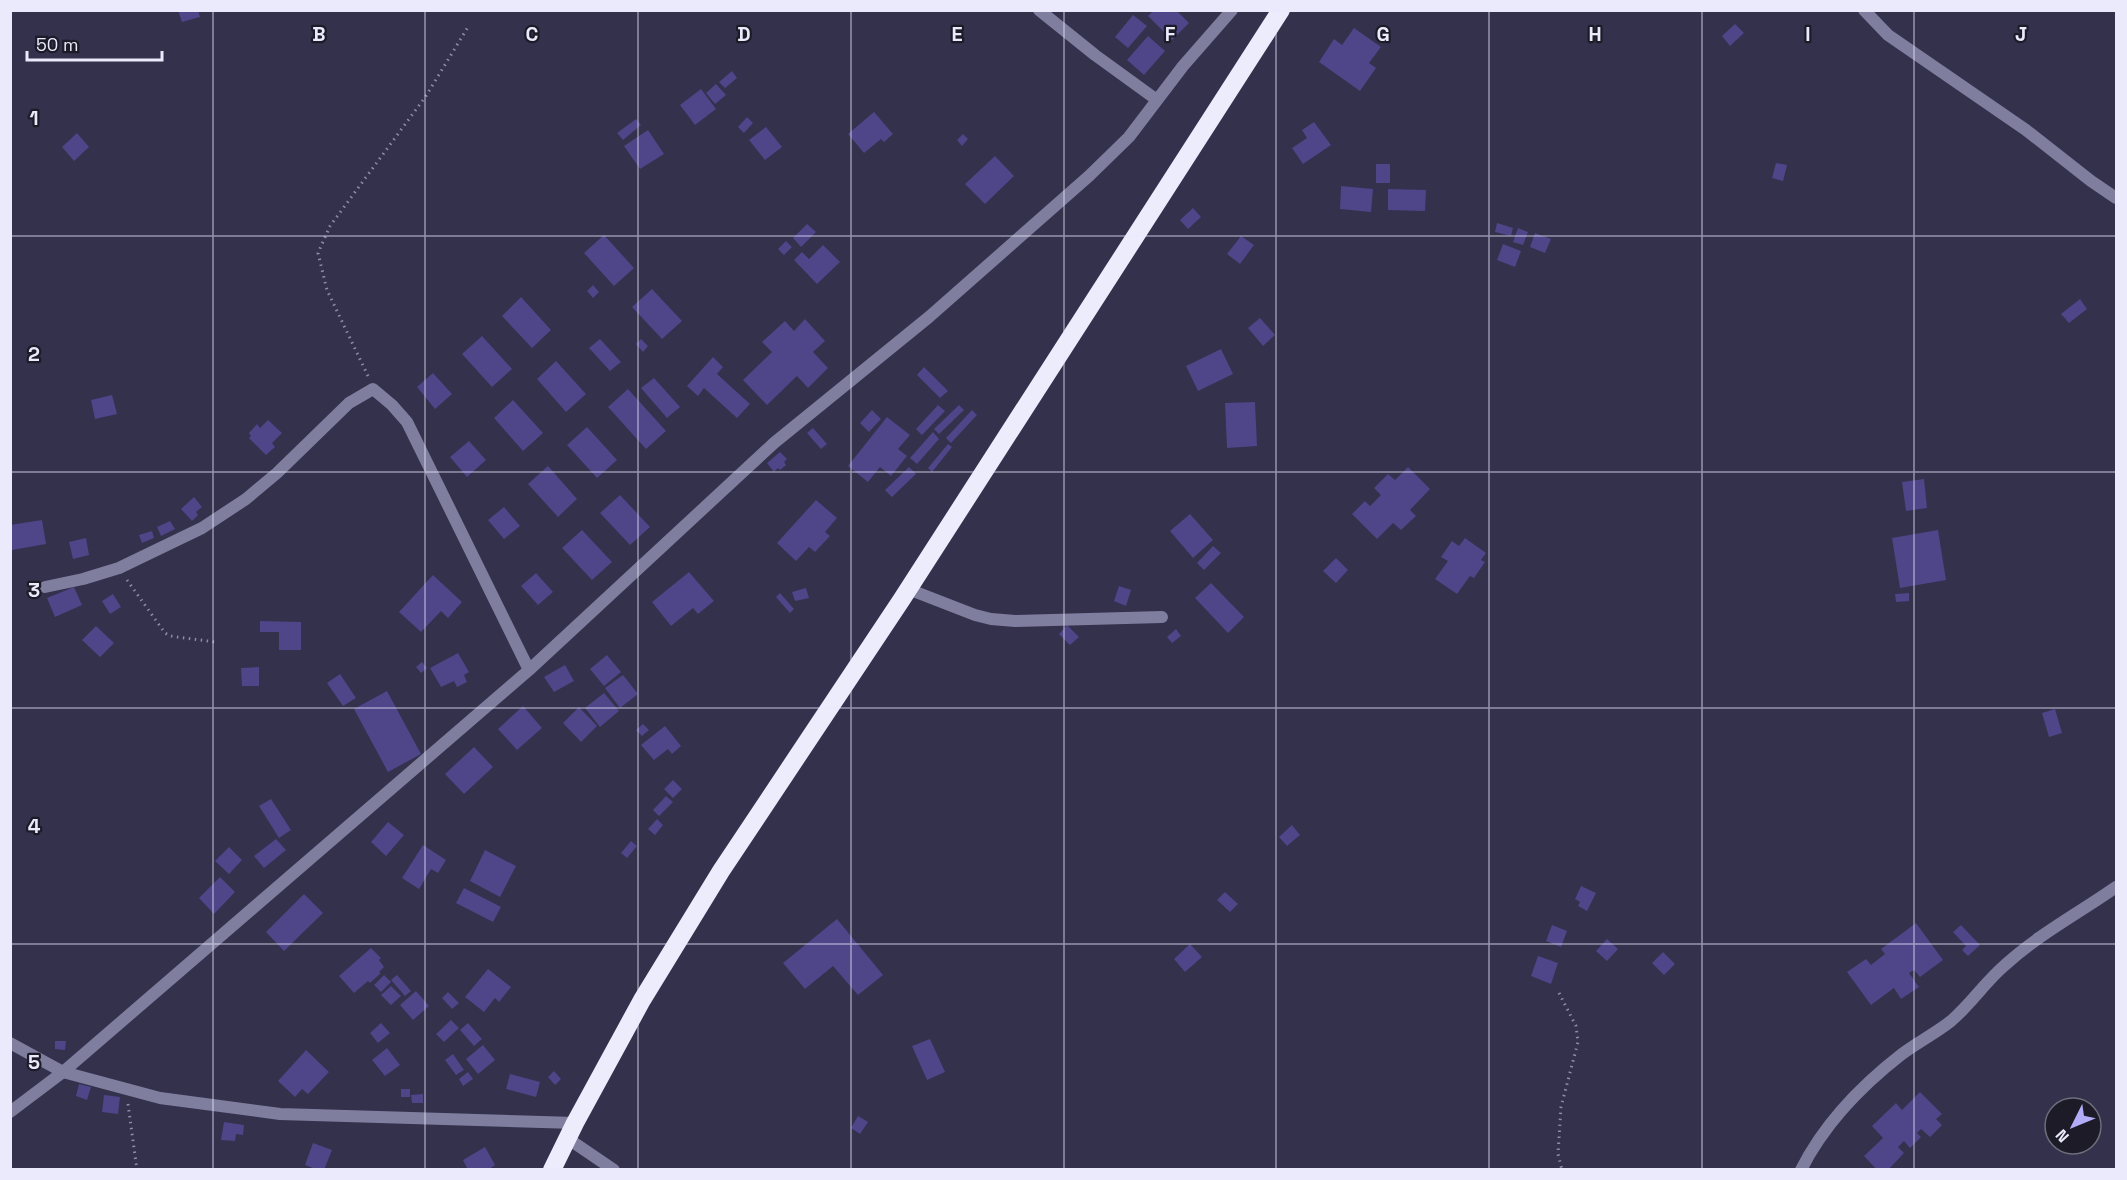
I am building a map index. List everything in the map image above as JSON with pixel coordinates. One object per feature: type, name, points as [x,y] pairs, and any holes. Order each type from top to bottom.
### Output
[{"type":"highway","points":[[552,1170],[642,1000],[721,871],[908,589],[1273,14]]},
{"type":"street","points":[[1039,10],[1095,55],[1157,100]]},
{"type":"street","points":[[10,1112],[63,1072],[530,670],[774,443],[928,317],[1089,176],[1129,137],[1232,10]]},
{"type":"street","points":[[1864,10],[1895,41],[2026,130],[2116,198]]},
{"type":"street","points":[[45,587],[119,568],[202,528],[246,499],[277,473],[349,403],[373,389],[407,422],[530,670]]},
{"type":"street","points":[[908,589],[991,619],[1015,621],[1162,616]]},
{"type":"street","points":[[1801,1170],[1821,1136],[1870,1080],[1904,1052],[1949,1023],[1975,999],[2002,967],[2029,945],[2116,886]]},
{"type":"street","points":[[10,1044],[63,1072],[100,1081],[126,1091],[160,1098],[280,1114],[571,1131],[614,1170]]},
{"type":"path","points":[[373,389],[366,369],[327,290],[318,253],[330,226],[426,96],[468,27]]},
{"type":"path","points":[[119,568],[165,633],[170,636],[215,642]]},
{"type":"path","points":[[1559,993],[1576,1026],[1578,1042],[1561,1107],[1558,1154],[1562,1170]]},
{"type":"path","points":[[126,1091],[137,1170]]},
{"type":"building","points":[[178,10],[198,10],[200,17],[182,22]]},
{"type":"building","points":[[1154,10],[1176,10],[1189,23],[1172,40],[1148,16]]},
{"type":"building","points":[[1133,15],[1147,26],[1128,48],[1115,37]]},
{"type":"building","points":[[1735,24],[1744,33],[1730,46],[1722,36]]},
{"type":"building","points":[[1354,28],[1381,47],[1369,63],[1376,68],[1360,91],[1319,62],[1334,39],[1342,45]]},
{"type":"building","points":[[1148,36],[1165,51],[1144,75],[1127,60]]},
{"type":"building","points":[[732,71],[737,78],[725,88],[719,82]]},
{"type":"building","points":[[716,84],[726,95],[715,104],[706,93]]},
{"type":"building","points":[[701,89],[716,109],[695,125],[680,105]]},
{"type":"building","points":[[874,112],[893,134],[884,142],[881,139],[864,153],[848,134]]},
{"type":"building","points":[[747,117],[753,123],[744,133],[738,127]]},
{"type":"building","points":[[636,119],[641,125],[623,140],[617,133]]},
{"type":"building","points":[[1314,122],[1331,145],[1303,164],[1292,148],[1307,138],[1302,130]]},
{"type":"building","points":[[766,127],[782,147],[765,160],[749,140]]},
{"type":"building","points":[[648,130],[664,154],[640,169],[624,146]]},
{"type":"building","points":[[77,133],[89,147],[74,161],[62,147]]},
{"type":"building","points":[[963,134],[968,139],[962,146],[957,140]]},
{"type":"building","points":[[995,156],[1014,176],[985,204],[965,184]]},
{"type":"building","points":[[1776,163],[1787,165],[1783,181],[1772,178]]},
{"type":"building","points":[[1376,164],[1390,164],[1390,183],[1376,183]]},
{"type":"building","points":[[1341,186],[1373,189],[1371,212],[1340,209]]},
{"type":"building","points":[[1388,189],[1426,190],[1425,211],[1388,210]]},
{"type":"building","points":[[1193,208],[1201,217],[1188,229],[1180,220]]},
{"type":"building","points":[[1497,223],[1513,228],[1511,236],[1495,232]]},
{"type":"building","points":[[807,224],[816,232],[801,247],[793,238]]},
{"type":"building","points":[[1518,228],[1528,232],[1523,245],[1513,242]]},
{"type":"building","points":[[1535,233],[1551,239],[1545,253],[1530,247]]},
{"type":"building","points":[[604,235],[634,268],[614,286],[584,253]]},
{"type":"building","points":[[1241,236],[1254,245],[1240,264],[1227,254]]},
{"type":"building","points":[[786,241],[792,247],[784,255],[778,249]]},
{"type":"building","points":[[1503,244],[1521,251],[1515,267],[1497,260]]},
{"type":"building","points":[[823,245],[840,262],[817,284],[794,260],[802,252],[809,259]]},
{"type":"building","points":[[593,285],[599,292],[593,298],[587,291]]},
{"type":"building","points":[[652,289],[682,321],[662,339],[632,307]]},
{"type":"building","points":[[521,297],[551,330],[532,348],[502,316]]},
{"type":"building","points":[[2080,299],[2087,309],[2069,323],[2061,314]]},
{"type":"building","points":[[1260,318],[1275,335],[1263,346],[1248,328]]},
{"type":"building","points":[[805,319],[825,341],[813,352],[828,368],[808,388],[797,376],[767,405],[743,380],[772,352],[762,342],[785,321],[794,331]]},
{"type":"building","points":[[482,336],[512,369],[492,387],[462,354]]},
{"type":"building","points":[[600,339],[621,362],[610,371],[589,348]]},
{"type":"building","points":[[641,339],[648,346],[643,352],[636,344]]},
{"type":"building","points":[[1221,349],[1233,374],[1198,391],[1186,366]]},
{"type":"building","points":[[713,357],[723,367],[717,374],[750,404],[737,418],[704,388],[698,396],[687,386]]},
{"type":"building","points":[[556,361],[586,394],[566,412],[537,379]]},
{"type":"building","points":[[924,367],[948,391],[940,398],[917,375]]},
{"type":"building","points":[[433,373],[452,394],[435,409],[417,387]]},
{"type":"building","points":[[654,378],[680,407],[667,418],[641,388]]},
{"type":"building","points":[[628,389],[666,431],[646,449],[608,407]]},
{"type":"building","points":[[112,395],[117,414],[95,419],[91,400]]},
{"type":"building","points":[[513,400],[543,433],[523,451],[494,418]]},
{"type":"building","points":[[1255,402],[1257,446],[1227,448],[1225,403]]},
{"type":"building","points":[[938,405],[945,411],[922,435],[916,429]]},
{"type":"building","points":[[959,405],[964,410],[939,434],[934,429]]},
{"type":"building","points":[[872,410],[881,419],[869,432],[860,423]]},
{"type":"building","points":[[972,410],[977,415],[951,443],[946,438]]},
{"type":"building","points":[[887,417],[910,435],[898,449],[907,456],[891,476],[880,467],[868,482],[848,466]]},
{"type":"building","points":[[268,420],[282,433],[272,443],[275,447],[266,455],[249,438],[251,436],[249,433],[257,424],[260,428]]},
{"type":"building","points":[[587,427],[617,460],[597,478],[567,445]]},
{"type":"building","points":[[813,428],[827,444],[821,449],[807,433]]},
{"type":"building","points":[[933,432],[939,439],[917,464],[910,458]]},
{"type":"building","points":[[469,441],[486,460],[467,477],[450,457]]},
{"type":"building","points":[[948,444],[952,447],[932,472],[928,468]]},
{"type":"building","points":[[780,452],[787,459],[784,462],[786,465],[774,472],[767,463]]},
{"type":"building","points":[[548,466],[577,499],[558,517],[528,484]]},
{"type":"building","points":[[909,467],[916,474],[892,497],[885,490]]},
{"type":"building","points":[[1408,467],[1430,489],[1410,510],[1416,516],[1401,530],[1393,523],[1377,539],[1352,514],[1365,501],[1370,506],[1381,495],[1374,488],[1388,474],[1395,480]]},
{"type":"building","points":[[1924,479],[1927,508],[1906,511],[1902,482]]},
{"type":"building","points":[[620,495],[650,527],[630,545],[600,513]]},
{"type":"building","points":[[194,497],[202,507],[196,512],[198,515],[192,521],[181,509]]},
{"type":"building","points":[[816,500],[837,518],[825,532],[830,536],[815,552],[809,547],[796,561],[777,543]]},
{"type":"building","points":[[504,507],[520,526],[504,539],[488,520]]},
{"type":"building","points":[[1190,514],[1213,540],[1193,558],[1170,531]]},
{"type":"building","points":[[42,520],[46,544],[12,550],[10,525]]},
{"type":"building","points":[[170,521],[175,529],[161,536],[157,527]]},
{"type":"building","points":[[582,530],[612,562],[592,580],[562,548]]},
{"type":"building","points":[[1938,530],[1946,580],[1900,588],[1892,538]]},
{"type":"building","points":[[152,531],[154,538],[142,543],[139,535]]},
{"type":"building","points":[[86,538],[89,555],[73,559],[69,542]]},
{"type":"building","points":[[1465,538],[1486,553],[1481,560],[1485,562],[1474,578],[1470,576],[1457,594],[1435,579],[1448,561],[1441,557],[1452,541],[1459,546]]},
{"type":"building","points":[[1213,546],[1221,553],[1204,570],[1197,563]]},
{"type":"building","points":[[1336,558],[1348,570],[1336,583],[1323,571]]},
{"type":"building","points":[[689,572],[714,601],[698,614],[693,608],[671,626],[652,602]]},
{"type":"building","points":[[536,573],[553,592],[538,605],[521,586]]},
{"type":"building","points":[[433,575],[462,602],[448,618],[441,611],[421,632],[399,612]]},
{"type":"building","points":[[1211,583],[1244,617],[1228,633],[1195,598]]},
{"type":"building","points":[[1119,586],[1131,590],[1126,606],[1114,601]]},
{"type":"building","points":[[74,587],[82,605],[55,617],[47,598]]},
{"type":"building","points":[[806,588],[809,598],[795,601],[792,592]]},
{"type":"building","points":[[780,593],[794,609],[790,613],[776,597]]},
{"type":"building","points":[[1909,593],[1909,601],[1896,602],[1895,594]]},
{"type":"building","points":[[113,594],[121,607],[110,614],[102,601]]},
{"type":"building","points":[[260,621],[301,622],[301,650],[279,650],[279,632],[260,632]]},
{"type":"building","points":[[1067,625],[1079,637],[1070,645],[1059,634]]},
{"type":"building","points":[[96,626],[114,643],[100,657],[82,640]]},
{"type":"building","points":[[1176,629],[1181,636],[1172,643],[1167,637]]},
{"type":"building","points":[[458,653],[469,672],[464,675],[467,682],[457,687],[454,681],[441,687],[430,668]]},
{"type":"building","points":[[607,655],[621,672],[604,686],[590,669]]},
{"type":"building","points":[[422,662],[427,668],[421,673],[416,667]]},
{"type":"building","points":[[565,665],[574,681],[554,692],[544,677]]},
{"type":"building","points":[[259,667],[259,686],[242,686],[241,668]]},
{"type":"building","points":[[340,674],[356,698],[343,706],[327,683]]},
{"type":"building","points":[[623,675],[638,694],[620,708],[605,688]]},
{"type":"building","points":[[387,691],[421,754],[388,772],[354,709]]},
{"type":"building","points":[[604,693],[619,711],[600,727],[585,708]]},
{"type":"building","points":[[523,706],[542,728],[517,750],[498,729]]},
{"type":"building","points":[[579,707],[597,726],[581,742],[563,723]]},
{"type":"building","points":[[2055,709],[2062,733],[2049,737],[2042,713]]},
{"type":"building","points":[[643,724],[649,730],[642,736],[636,730]]},
{"type":"building","points":[[665,726],[681,746],[672,754],[668,749],[654,760],[641,745]]},
{"type":"building","points":[[474,747],[493,767],[464,794],[445,774]]},
{"type":"building","points":[[673,780],[682,789],[673,798],[664,789]]},
{"type":"building","points":[[666,796],[673,802],[659,816],[653,810]]},
{"type":"building","points":[[271,799],[291,830],[279,838],[259,806]]},
{"type":"building","points":[[657,819],[663,825],[655,835],[648,829]]},
{"type":"building","points":[[388,822],[404,835],[386,856],[371,842]]},
{"type":"building","points":[[1292,825],[1300,835],[1287,846],[1279,837]]},
{"type":"building","points":[[276,839],[286,850],[264,868],[254,856]]},
{"type":"building","points":[[631,841],[637,846],[627,858],[621,853]]},
{"type":"building","points":[[423,845],[446,860],[438,873],[431,869],[419,889],[402,878]]},
{"type":"building","points":[[229,847],[242,860],[229,874],[215,861]]},
{"type":"building","points":[[485,850],[516,866],[500,897],[470,881]]},
{"type":"building","points":[[220,877],[235,892],[214,914],[199,898]]},
{"type":"building","points":[[1581,886],[1596,893],[1587,911],[1578,906],[1580,902],[1575,899]]},
{"type":"building","points":[[464,888],[501,907],[493,922],[456,903]]},
{"type":"building","points":[[1225,892],[1238,904],[1230,912],[1217,900]]},
{"type":"building","points":[[304,894],[323,913],[284,951],[266,932]]},
{"type":"building","points":[[837,919],[883,975],[858,995],[833,966],[805,989],[783,963]]},
{"type":"building","points":[[1916,923],[1943,960],[1920,977],[1914,970],[1909,973],[1919,987],[1901,999],[1894,988],[1871,1005],[1847,972],[1866,959],[1871,965],[1885,954],[1881,949]]},
{"type":"building","points":[[1552,925],[1567,931],[1561,947],[1546,941]]},
{"type":"building","points":[[1961,925],[1980,945],[1968,956],[1962,950],[1966,946],[1953,932]]},
{"type":"building","points":[[1607,939],[1618,949],[1607,961],[1596,951]]},
{"type":"building","points":[[1190,944],[1202,957],[1185,972],[1174,959]]},
{"type":"building","points":[[371,948],[381,958],[379,960],[384,967],[370,983],[368,981],[354,993],[339,976]]},
{"type":"building","points":[[1663,952],[1675,964],[1664,975],[1652,963]]},
{"type":"building","points":[[1538,956],[1558,963],[1551,984],[1531,976]]},
{"type":"building","points":[[488,969],[511,987],[499,1002],[495,998],[484,1012],[465,997]]},
{"type":"building","points":[[384,975],[391,982],[381,992],[374,985]]},
{"type":"building","points":[[397,975],[411,991],[405,996],[391,980]]},
{"type":"building","points":[[391,986],[401,996],[391,1005],[381,995]]},
{"type":"building","points":[[416,991],[429,1006],[413,1020],[400,1005]]},
{"type":"building","points":[[448,992],[459,1003],[452,1009],[442,998]]},
{"type":"building","points":[[451,1020],[459,1028],[444,1042],[436,1034]]},
{"type":"building","points":[[381,1023],[390,1033],[378,1043],[370,1033]]},
{"type":"building","points":[[468,1023],[482,1039],[474,1046],[460,1030]]},
{"type":"building","points":[[930,1039],[945,1072],[927,1080],[912,1046]]},
{"type":"building","points":[[55,1041],[66,1041],[65,1050],[55,1049]]},
{"type":"building","points":[[483,1045],[495,1060],[478,1074],[466,1059]]},
{"type":"building","points":[[387,1048],[400,1065],[385,1076],[372,1060]]},
{"type":"building","points":[[306,1050],[329,1072],[308,1094],[302,1089],[295,1097],[278,1081]]},
{"type":"building","points":[[453,1054],[464,1070],[456,1075],[445,1060]]},
{"type":"building","points":[[554,1071],[561,1079],[555,1085],[548,1077]]},
{"type":"building","points":[[468,1072],[473,1079],[463,1086],[459,1079]]},
{"type":"building","points":[[510,1074],[540,1082],[536,1097],[506,1089]]},
{"type":"building","points":[[79,1084],[91,1087],[87,1100],[76,1096]]},
{"type":"building","points":[[401,1089],[410,1089],[410,1097],[401,1097]]},
{"type":"building","points":[[1920,1092],[1942,1114],[1936,1119],[1942,1125],[1930,1137],[1921,1129],[1917,1133],[1921,1137],[1910,1148],[1904,1141],[1898,1147],[1904,1153],[1888,1170],[1877,1170],[1864,1156],[1883,1138],[1872,1126],[1896,1103],[1902,1110]]},
{"type":"building","points":[[423,1094],[423,1103],[412,1103],[411,1095]]},
{"type":"building","points":[[104,1095],[120,1097],[118,1114],[102,1112]]},
{"type":"building","points":[[858,1116],[868,1122],[860,1134],[851,1128]]},
{"type":"building","points":[[224,1122],[244,1125],[243,1135],[236,1134],[235,1141],[221,1140]]},
{"type":"building","points":[[313,1143],[332,1150],[324,1170],[305,1165]]},
{"type":"building","points":[[485,1147],[495,1165],[488,1170],[468,1170],[463,1160]]}]
